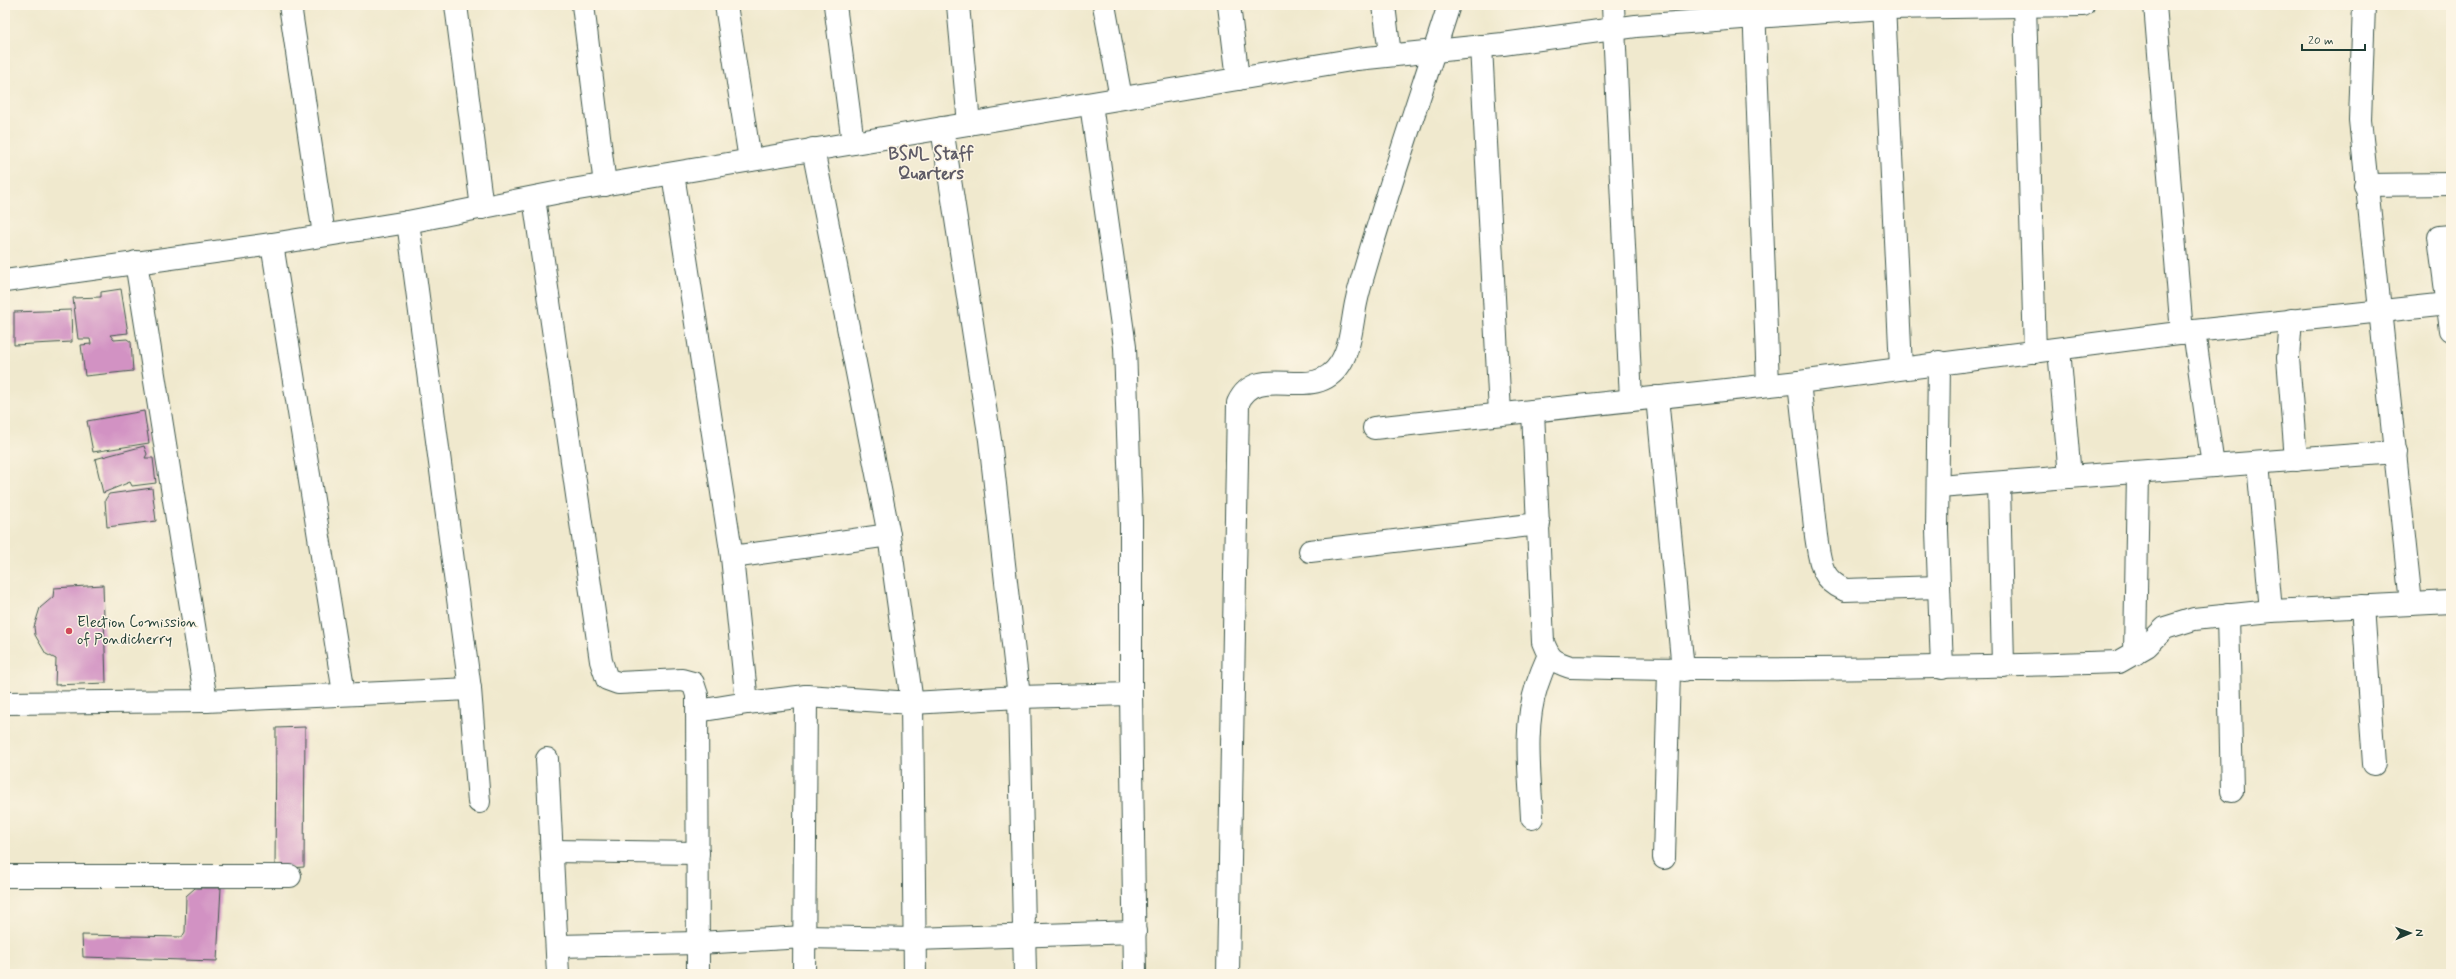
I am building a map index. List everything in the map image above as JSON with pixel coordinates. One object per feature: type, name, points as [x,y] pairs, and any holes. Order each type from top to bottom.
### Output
[{"type":"street","points":[[290,5],[324,235]]},
{"type":"street","points":[[456,5],[482,208]]},
{"type":"street","points":[[583,5],[605,185]]},
{"type":"street","points":[[726,5],[750,160]]},
{"type":"street","points":[[834,5],[853,143]]},
{"type":"street","points":[[958,5],[969,124]]},
{"type":"street","points":[[1104,5],[1121,98]]},
{"type":"street","points":[[1229,5],[1238,79]]},
{"type":"street","points":[[1384,5],[1390,55]]},
{"type":"street","points":[[1228,974],[1238,403],[1244,391],[1250,386],[1262,383],[1306,383],[1328,378],[1340,363],[1348,342],[1356,301],[1370,252],[1449,5]]},
{"type":"street","points":[[1613,5],[1631,400]]},
{"type":"street","points":[[5,281],[272,244],[408,222],[605,185],[813,149],[1390,55],[1481,46],[1754,11],[1884,6],[2083,5]]},
{"type":"street","points":[[2155,5],[2188,332],[2213,466]]},
{"type":"street","points":[[2364,5],[2360,120],[2365,185],[2381,310],[2411,604]]},
{"type":"street","points":[[1884,6],[1901,368]]},
{"type":"street","points":[[2025,6],[2035,352]]},
{"type":"street","points":[[1754,11],[1768,385]]},
{"type":"street","points":[[1481,46],[1500,413]]},
{"type":"street","points":[[1091,104],[1125,347],[1131,520],[1131,694],[1135,974]]},
{"type":"street","points":[[942,128],[990,440],[1020,697],[1025,974]]},
{"type":"street","points":[[813,149],[889,535],[912,703],[915,939],[914,974]]},
{"type":"street","points":[[673,174],[732,557],[747,703]]},
{"type":"street","points":[[2365,185],[2451,184]]},
{"type":"street","points":[[534,198],[601,661],[607,678],[618,683],[682,680],[693,683],[697,695],[698,974]]},
{"type":"street","points":[[408,222],[470,689],[479,802]]},
{"type":"street","points":[[2451,236],[2439,236],[2451,330]]},
{"type":"street","points":[[272,244],[344,693]]},
{"type":"street","points":[[136,262],[206,701]]},
{"type":"street","points":[[1374,428],[1500,413],[1799,382],[1938,362],[2035,352],[2291,320],[2448,304]]},
{"type":"street","points":[[2291,320],[2288,358],[2296,460]]},
{"type":"street","points":[[2059,349],[2070,477]]},
{"type":"street","points":[[1938,362],[1939,487],[1937,530],[1942,668]]},
{"type":"street","points":[[1799,382],[1820,561],[1833,585],[1845,590],[1939,587]]},
{"type":"street","points":[[1657,397],[1676,670],[1664,858]]},
{"type":"street","points":[[1533,410],[1543,642],[1548,657],[1556,662],[1570,667],[1676,670],[1942,668],[2119,662],[2135,654],[2165,628],[2194,619],[2271,611],[2451,602]]},
{"type":"street","points":[[1939,487],[2396,452]]},
{"type":"street","points":[[2258,463],[2271,611]]},
{"type":"street","points":[[2135,654],[2138,472]]},
{"type":"street","points":[[1999,483],[2004,666]]},
{"type":"street","points":[[1310,551],[1539,524]]},
{"type":"street","points":[[732,557],[889,535]]},
{"type":"street","points":[[2363,606],[2374,764]]},
{"type":"street","points":[[2228,615],[2232,791]]},
{"type":"street","points":[[1532,818],[1529,744],[1531,713],[1536,686],[1548,657]]},
{"type":"street","points":[[5,703],[206,701],[344,693],[470,689]]},
{"type":"street","points":[[698,711],[806,696],[912,703],[1020,697],[1131,694]]},
{"type":"street","points":[[804,974],[806,696]]},
{"type":"street","points":[[546,759],[558,974]]},
{"type":"street","points":[[552,851],[698,853]]},
{"type":"street","points":[[5,876],[290,876]]},
{"type":"street","points":[[557,946],[698,943],[804,937],[915,939],[1135,932]]},
{"type":"building","points":[[121,289],[128,333],[110,335],[114,340],[127,339],[131,342],[133,371],[85,376],[81,345],[91,344],[90,339],[78,339],[73,298],[101,297],[101,292]]},
{"type":"building","points":[[71,310],[72,342],[14,345],[14,312]]},
{"type":"building","points":[[144,411],[149,443],[93,452],[87,421]]},
{"type":"building","points":[[144,446],[147,454],[145,458],[153,458],[156,483],[132,486],[130,482],[103,493],[95,459]]},
{"type":"building","points":[[152,488],[156,521],[107,527],[105,500],[109,494]]},
{"type":"building","name":"Election Comission of Pondicherry","points":[[103,585],[106,683],[55,685],[56,659],[46,654],[35,635],[34,627],[40,608],[53,597],[54,588]]},
{"type":"building","points":[[305,727],[304,867],[275,869],[276,728]]},
{"type":"building","points":[[195,888],[221,888],[217,961],[83,957],[82,935],[182,937],[185,932],[186,896]]},
{"type":"place","name":"Election Comission of Pondicherry","points":[[69,631]]},
{"type":"district","name":"BSNL Staff Quarters","points":[[931,163]]}]
